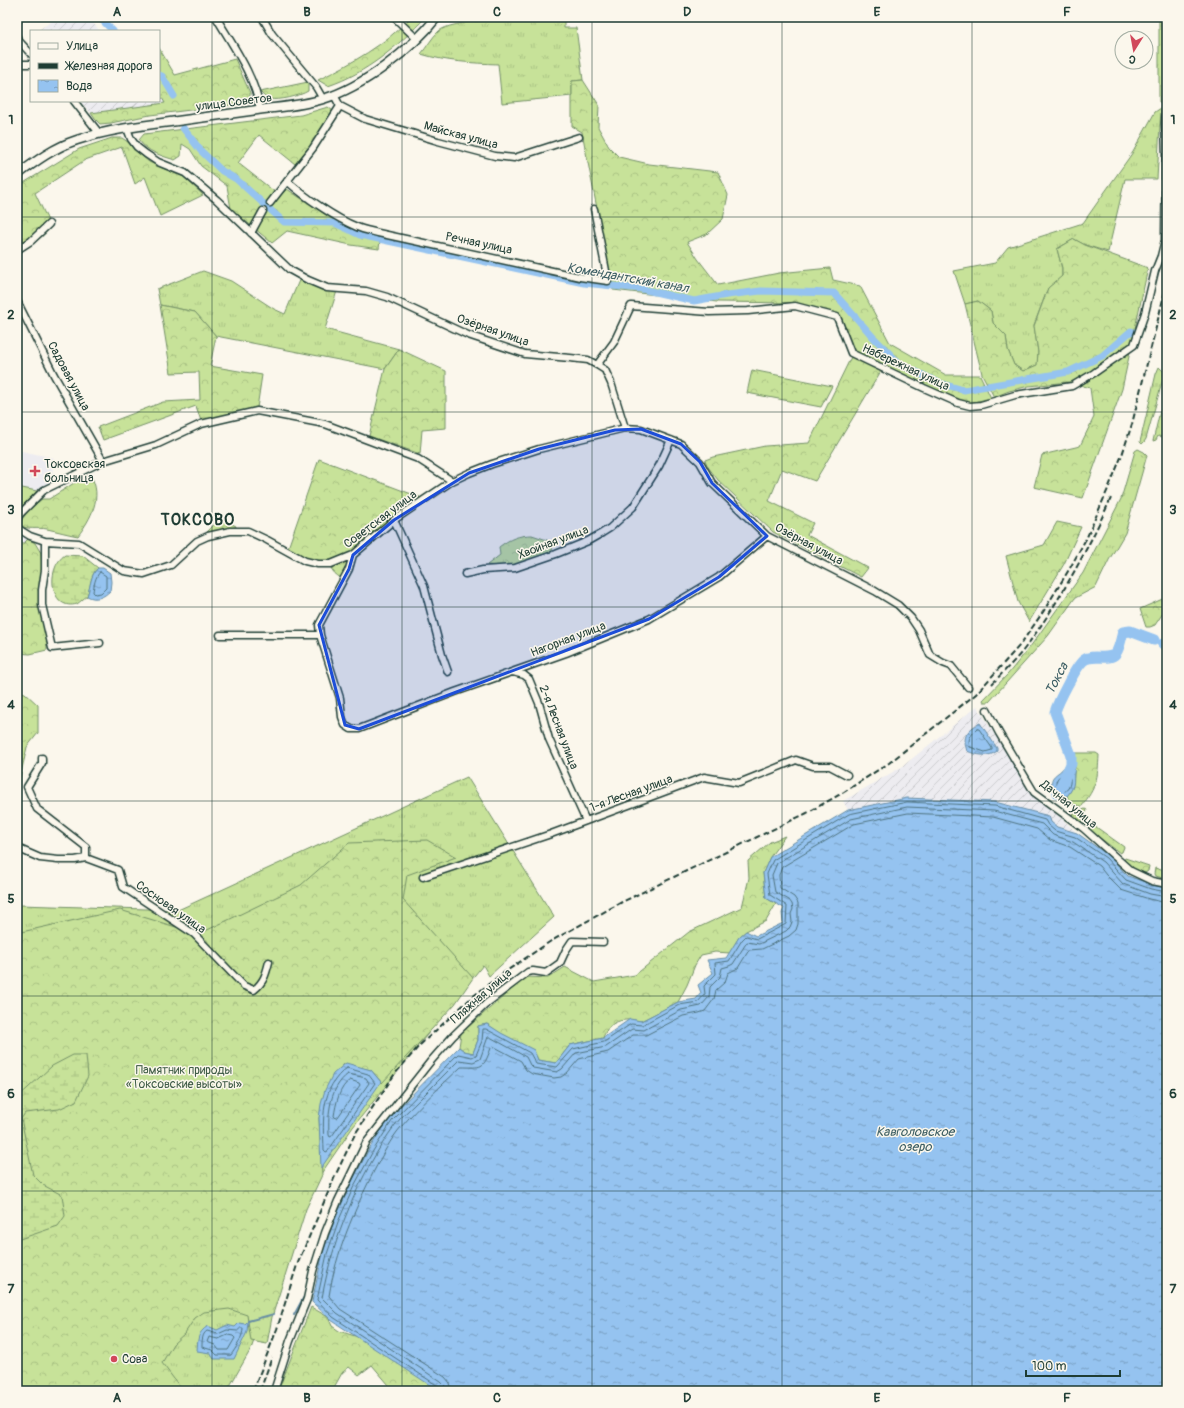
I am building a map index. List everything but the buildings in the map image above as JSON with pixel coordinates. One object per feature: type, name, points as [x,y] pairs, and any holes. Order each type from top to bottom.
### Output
[{"type":"main road","name":"улица Советов","points":[[17,174],[54,150],[76,140],[99,133],[298,106],[323,99],[368,77],[403,52],[437,17]]},
{"type":"street","points":[[17,22],[19,17]]},
{"type":"street","points":[[216,17],[238,53],[249,76],[258,97],[260,110]]},
{"type":"street","points":[[262,17],[272,34],[316,87],[323,99]]},
{"type":"street","points":[[394,17],[417,38]]},
{"type":"street","points":[[17,39],[30,53]]},
{"type":"street","points":[[17,64],[30,64]]},
{"type":"street","points":[[270,203],[313,148],[340,106],[334,94]]},
{"type":"street","name":"Набережная улица","points":[[597,365],[614,342],[631,306],[709,312],[748,311],[795,306],[837,317],[851,353],[958,403],[970,406],[982,405],[1015,395],[1072,386],[1094,373],[1134,345],[1145,313],[1154,271],[1161,256],[1165,240],[1165,123],[1167,101]]},
{"type":"street","points":[[75,102],[99,133]]},
{"type":"street","name":"Майская улица","points":[[340,106],[365,119],[495,156],[514,158],[579,137]]},
{"type":"street","name":"Озёрная улица","points":[[128,128],[131,139],[137,147],[158,162],[185,173],[217,200],[290,270],[308,280],[327,288],[366,291],[387,297],[468,335],[525,354],[588,360],[597,365]]},
{"type":"street","name":"Речная улица","points":[[287,181],[298,191],[326,210],[357,227],[378,233],[580,277],[608,281],[594,209]]},
{"type":"street","points":[[251,232],[263,211]]},
{"type":"street","points":[[17,250],[31,241],[49,224]]},
{"type":"street","name":"Садовая улица","points":[[17,301],[54,375],[103,461]]},
{"type":"street","points":[[597,365],[605,370],[611,383],[625,428]]},
{"type":"street","points":[[17,517],[44,490],[103,461],[156,444],[202,424],[257,411],[325,424],[418,459],[452,481]]},
{"type":"street","name":"Озёрная улица","points":[[625,428],[641,429],[681,444],[700,462],[712,483],[767,536],[875,591],[898,605],[911,618],[919,630],[930,655],[951,666],[968,687]]},
{"type":"street","name":"Советская улица","points":[[17,528],[30,536],[45,541],[79,543],[124,571],[144,574],[171,565],[196,541],[208,536],[230,531],[248,531],[305,561],[318,564],[331,564],[353,555],[394,520],[452,481],[492,464],[539,449],[625,428]]},
{"type":"street","name":"Хвойная улица","points":[[466,574],[483,570],[515,568],[556,554],[602,534],[633,506],[659,466],[671,440]]},
{"type":"street","points":[[394,520],[424,586],[442,655],[448,672]]},
{"type":"street","name":"Нагорная улица","points":[[320,635],[340,698],[344,725],[351,729],[359,729],[455,692],[566,653],[649,619],[719,577],[767,536]]},
{"type":"street","points":[[45,541],[45,570],[42,590],[42,605],[52,648],[100,643]]},
{"type":"street","points":[[220,635],[320,635],[319,625],[349,569],[353,555]]},
{"type":"street","name":"2-я Лесная улица","points":[[513,672],[519,673],[529,679],[539,703],[549,739],[586,821]]},
{"type":"street","name":"Дачная улица","points":[[987,710],[1034,792],[1083,828],[1131,871],[1152,880],[1167,884]]},
{"type":"street","points":[[42,758],[42,763],[27,787],[37,810],[86,847],[86,858]]},
{"type":"street","name":"1-я Лесная улица","points":[[423,877],[586,821],[704,777],[739,783],[796,760],[814,766],[830,766],[847,775]]},
{"type":"street","name":"Сосновая улица","points":[[17,848],[40,858],[52,860],[75,860],[86,858],[118,870],[123,887],[194,934],[244,986],[254,990],[260,985],[266,975],[269,962]]},
{"type":"street","name":"Пляжная улица","points":[[274,1391],[290,1341],[307,1299],[313,1271],[325,1233],[338,1201],[366,1143],[425,1068],[453,1036],[487,1003],[528,972],[534,971],[546,974],[560,963],[572,941],[603,942]]},
{"type":"highlighted area","points":[[641,429],[681,444],[700,462],[712,483],[767,536],[719,577],[649,619],[359,729],[345,725],[319,625],[349,569],[353,555],[394,520],[469,473],[539,449],[615,430]]},
{"type":"shaded area","points":[[58,17],[88,17],[99,30],[38,30]]},
{"type":"shaded area","points":[[160,94],[166,103],[91,113],[81,102],[160,102]]},
{"type":"shaded area","name":"Токсовская больница","points":[[17,450],[54,458],[51,484],[40,490],[17,513]]},
{"type":"shaded area","points":[[17,530],[28,536],[27,553],[17,610]]},
{"type":"shaded area","points":[[977,706],[1033,795],[1052,809],[1077,833],[1057,827],[1051,822],[907,798],[848,810],[843,801],[903,766]]},
{"type":"green space","points":[[411,17],[426,17],[381,58],[356,74],[328,86],[318,80],[368,53],[401,27]]},
{"type":"green space","points":[[1159,17],[1167,17],[1167,77],[1164,102],[1159,102]]},
{"type":"green space","points":[[516,18],[564,21],[564,28],[576,28],[583,80],[572,81],[572,96],[502,103],[498,64],[469,63],[421,54],[436,33],[445,28],[476,21]]},
{"type":"green space","points":[[160,50],[175,75],[235,59],[250,93],[250,99],[247,103],[150,115],[111,123],[100,124],[91,113],[165,103],[160,95]]},
{"type":"green space","points":[[583,80],[599,105],[598,127],[609,147],[619,157],[649,164],[718,172],[728,195],[723,219],[707,234],[687,242],[718,285],[779,273],[830,268],[833,280],[860,286],[890,343],[946,375],[980,375],[991,398],[970,403],[925,386],[854,351],[838,314],[796,303],[717,302],[613,290],[582,132],[572,126],[572,81]]},
{"type":"green space","points":[[308,82],[308,91],[289,98],[270,99],[265,97],[260,92]]},
{"type":"green space","points":[[328,107],[333,111],[310,146],[295,164],[259,135],[238,163],[280,196],[287,189],[359,237],[380,240],[379,249],[351,245],[287,231],[272,243],[231,209],[227,186],[201,166],[190,149],[182,144],[181,156],[175,160],[150,151],[139,140],[144,134],[301,115]]},
{"type":"green space","points":[[1161,108],[1157,179],[1125,179],[1108,252],[1085,245],[1074,239],[1057,249],[1062,268],[1062,277],[1048,288],[1034,325],[1038,352],[1038,365],[1023,371],[1014,365],[1008,350],[1006,336],[993,323],[991,311],[978,301],[965,304],[954,271],[995,263],[1008,247],[1083,223],[1133,152],[1155,112]]},
{"type":"green space","points":[[112,138],[122,138],[149,162],[184,177],[203,195],[160,216],[145,177],[135,184],[122,147],[85,160],[35,193],[51,227],[39,239],[17,254],[17,187],[79,149]]},
{"type":"green space","points":[[1074,239],[1085,245],[1148,268],[1122,389],[1083,498],[1034,487],[1042,455],[1080,446],[1094,417],[1090,388],[1070,382],[1029,386],[1009,391],[994,397],[982,374],[965,304],[978,301],[991,311],[993,323],[1006,336],[1008,350],[1014,365],[1023,371],[1037,365],[1038,352],[1034,326],[1048,288],[1062,276],[1062,268],[1057,249]]},
{"type":"green space","points":[[203,271],[231,281],[274,309],[285,314],[300,278],[337,291],[325,329],[399,349],[385,369],[216,336],[195,312],[160,305],[157,289]]},
{"type":"green space","points":[[160,305],[195,312],[216,336],[210,366],[262,375],[257,408],[201,421],[196,406],[103,440],[98,427],[163,402],[200,400],[199,372],[171,373]]},
{"type":"green space","points":[[399,349],[446,371],[446,428],[422,430],[420,454],[369,436],[385,369]]},
{"type":"green space","points":[[851,357],[881,371],[815,481],[782,469],[769,501],[813,523],[807,535],[868,568],[861,577],[773,532],[718,480],[708,467],[705,460],[765,446],[809,443]]},
{"type":"green space","points":[[1159,367],[1164,372],[1163,379],[1146,439],[1142,444],[1140,442]]},
{"type":"green space","points":[[752,370],[832,386],[821,407],[747,393]]},
{"type":"green space","points":[[1165,406],[1167,407],[1167,438],[1158,436],[1156,440],[1153,441],[1160,411]]},
{"type":"green space","points":[[1138,449],[1147,455],[1125,533],[1109,560],[1096,587],[1075,598],[1048,636],[989,702],[984,702],[983,700],[1008,674],[1030,647],[1083,573],[1121,499],[1135,451]]},
{"type":"green space","points":[[319,459],[422,498],[374,531],[351,553],[329,561],[306,559],[288,548]]},
{"type":"green space","points":[[85,476],[91,476],[96,492],[96,499],[91,515],[78,536],[44,528],[29,528],[19,524],[29,509],[42,499],[49,499]]},
{"type":"green space","points":[[17,487],[37,491],[17,511]]},
{"type":"green space","points":[[220,518],[236,526],[235,528],[228,528],[209,533],[207,531]]},
{"type":"green space","points":[[1057,522],[1081,527],[1064,564],[1029,622],[1018,602],[1006,556],[1044,545]]},
{"type":"green space","points":[[532,535],[547,540],[553,545],[552,551],[537,559],[521,564],[503,566],[487,565],[500,555],[499,547],[503,544],[518,537]]},
{"type":"green space","points":[[28,539],[35,543],[41,553],[42,570],[39,600],[40,611],[47,628],[47,650],[30,654],[17,653],[17,604],[19,593],[17,592],[17,542],[24,543]]},
{"type":"green space","points":[[351,553],[355,556],[352,570],[347,580],[335,574],[329,561]]},
{"type":"green space","points":[[65,555],[83,556],[98,568],[92,577],[87,596],[77,604],[68,605],[61,602],[53,587],[55,569],[59,561]]},
{"type":"green space","points":[[1167,597],[1167,607],[1155,625],[1146,627],[1140,609]]},
{"type":"green space","points":[[17,691],[25,693],[38,705],[38,733],[27,747],[20,778],[17,780]]},
{"type":"green space","points":[[1073,753],[1096,753],[1099,755],[1098,770],[1093,788],[1082,806],[1076,806],[1069,803],[1067,796],[1072,788],[1073,782],[1075,766],[1071,764],[1071,755]]},
{"type":"green space","name":"Памятник природы «Токсовские высоты»","points":[[467,777],[554,917],[489,976],[483,965],[353,1127],[312,1187],[291,1236],[251,1349],[227,1391],[17,1391],[17,918],[20,905],[178,910]]},
{"type":"green space","points":[[1085,809],[1087,810],[1082,822],[1072,814]]},
{"type":"green space","points":[[1085,819],[1124,847],[1122,852],[1120,853],[1084,826]]},
{"type":"green space","points":[[785,836],[770,857],[763,873],[766,898],[776,904],[766,921],[746,931],[739,937],[730,953],[715,952],[701,955],[678,1002],[641,1021],[623,1020],[613,1024],[609,1027],[603,1038],[570,1045],[556,1063],[537,1060],[487,1024],[478,1026],[478,1040],[473,1053],[464,1051],[459,1047],[461,1033],[526,977],[548,978],[565,967],[594,982],[635,975],[689,932],[742,907],[749,878],[748,861],[770,842]]},
{"type":"green space","name":"Памятник природы «Токсовские высоты»","points":[[427,840],[456,857],[407,875],[403,900],[473,978],[455,1004],[382,1083],[371,1070],[344,1064],[326,1089],[319,1118],[322,1175],[306,1209],[272,1317],[267,1344],[251,1341],[247,1315],[229,1309],[204,1312],[195,1318],[185,1333],[173,1344],[162,1363],[183,1391],[17,1391],[17,933],[120,910],[199,934],[301,885],[349,843]]},
{"type":"green space","points":[[1125,858],[1149,866],[1148,871],[1145,873],[1132,868],[1124,861]]},
{"type":"green space","points":[[1155,868],[1167,872],[1167,879],[1155,876]]},
{"type":"green space","points":[[73,1055],[86,1055],[88,1076],[76,1101],[59,1109],[25,1113],[21,1119],[33,1175],[43,1185],[62,1195],[65,1216],[58,1226],[17,1240],[17,1098],[52,1066]]},
{"type":"green space","points":[[311,1307],[328,1317],[332,1326],[339,1331],[358,1337],[437,1379],[438,1391],[394,1391],[372,1365],[359,1375],[349,1367],[342,1373],[332,1391],[278,1391]]},
{"type":"water","points":[[98,568],[103,568],[110,573],[110,591],[102,597],[94,598],[87,596],[92,577]]},
{"type":"water","points":[[980,723],[997,748],[997,751],[990,755],[974,754],[967,751],[965,737],[972,728]]},
{"type":"water","points":[[1071,755],[1071,764],[1075,766],[1073,785],[1067,796],[1061,795],[1053,790],[1052,781],[1054,776],[1065,766]]},
{"type":"water","name":"Кавголовское озеро","points":[[907,798],[995,802],[1049,816],[1051,822],[1057,827],[1077,833],[1109,856],[1128,876],[1153,885],[1167,888],[1167,1391],[439,1391],[331,1320],[312,1302],[323,1252],[334,1221],[350,1185],[369,1149],[389,1118],[459,1047],[464,1051],[473,1053],[478,1040],[478,1026],[487,1024],[534,1050],[538,1060],[556,1063],[570,1045],[603,1038],[630,1019],[641,1021],[678,1002],[696,999],[701,993],[698,985],[713,973],[707,960],[726,958],[739,937],[746,931],[756,936],[783,923],[782,913],[784,908],[766,898],[763,873],[770,857],[848,810]]},
{"type":"water","points":[[346,1063],[371,1070],[381,1082],[321,1168],[319,1118],[321,1104],[325,1090],[333,1074]]},
{"type":"water","points":[[248,1321],[247,1332],[234,1359],[214,1359],[210,1353],[197,1351],[200,1334],[208,1326],[217,1330],[227,1325],[235,1327],[239,1323],[245,1324]]},
{"type":"waterway","name":"Комендантский канал","points":[[99,17],[112,30]]},
{"type":"waterway","name":"Комендантский канал","points":[[160,75],[162,76],[174,96]]},
{"type":"waterway","name":"Комендантский канал","points":[[183,128],[201,151],[222,171],[236,179],[284,222],[335,223],[360,235],[584,283],[642,289],[694,301],[761,291],[834,293],[874,338],[900,364],[939,383],[964,390],[1068,372],[1102,356],[1131,331],[1134,332]]},
{"type":"waterway","name":"Токса","points":[[1058,793],[1071,764],[1071,755],[1055,712],[1072,676],[1084,660],[1088,658],[1113,656],[1116,653],[1123,632],[1130,631],[1154,640]]},
{"type":"waterway","name":"Токса","points":[[1163,644],[1167,645]]},
{"type":"waterway","points":[[294,1315],[306,1293]]},
{"type":"waterway","points":[[248,1321],[274,1314]]},
{"type":"railway","points":[[253,1391],[277,1329],[297,1265],[355,1134],[394,1075],[420,1045],[471,998],[499,976],[551,941],[622,902],[807,813],[844,792],[889,763],[976,694],[1020,645],[1043,612],[1087,537],[1122,455],[1132,424],[1167,283]]},
{"type":"railway","points":[[992,684],[1021,653],[1050,612],[1082,556],[1111,498]]},
{"type":"railway","points":[[260,1391],[272,1357]]},
{"type":"place","name":"Токсовская больница","points":[[35,471]]},
{"type":"place","name":"Сова","points":[[114,1359]]},
{"type":"district","name":"ТОКСОВО","points":[[198,519]]}]
